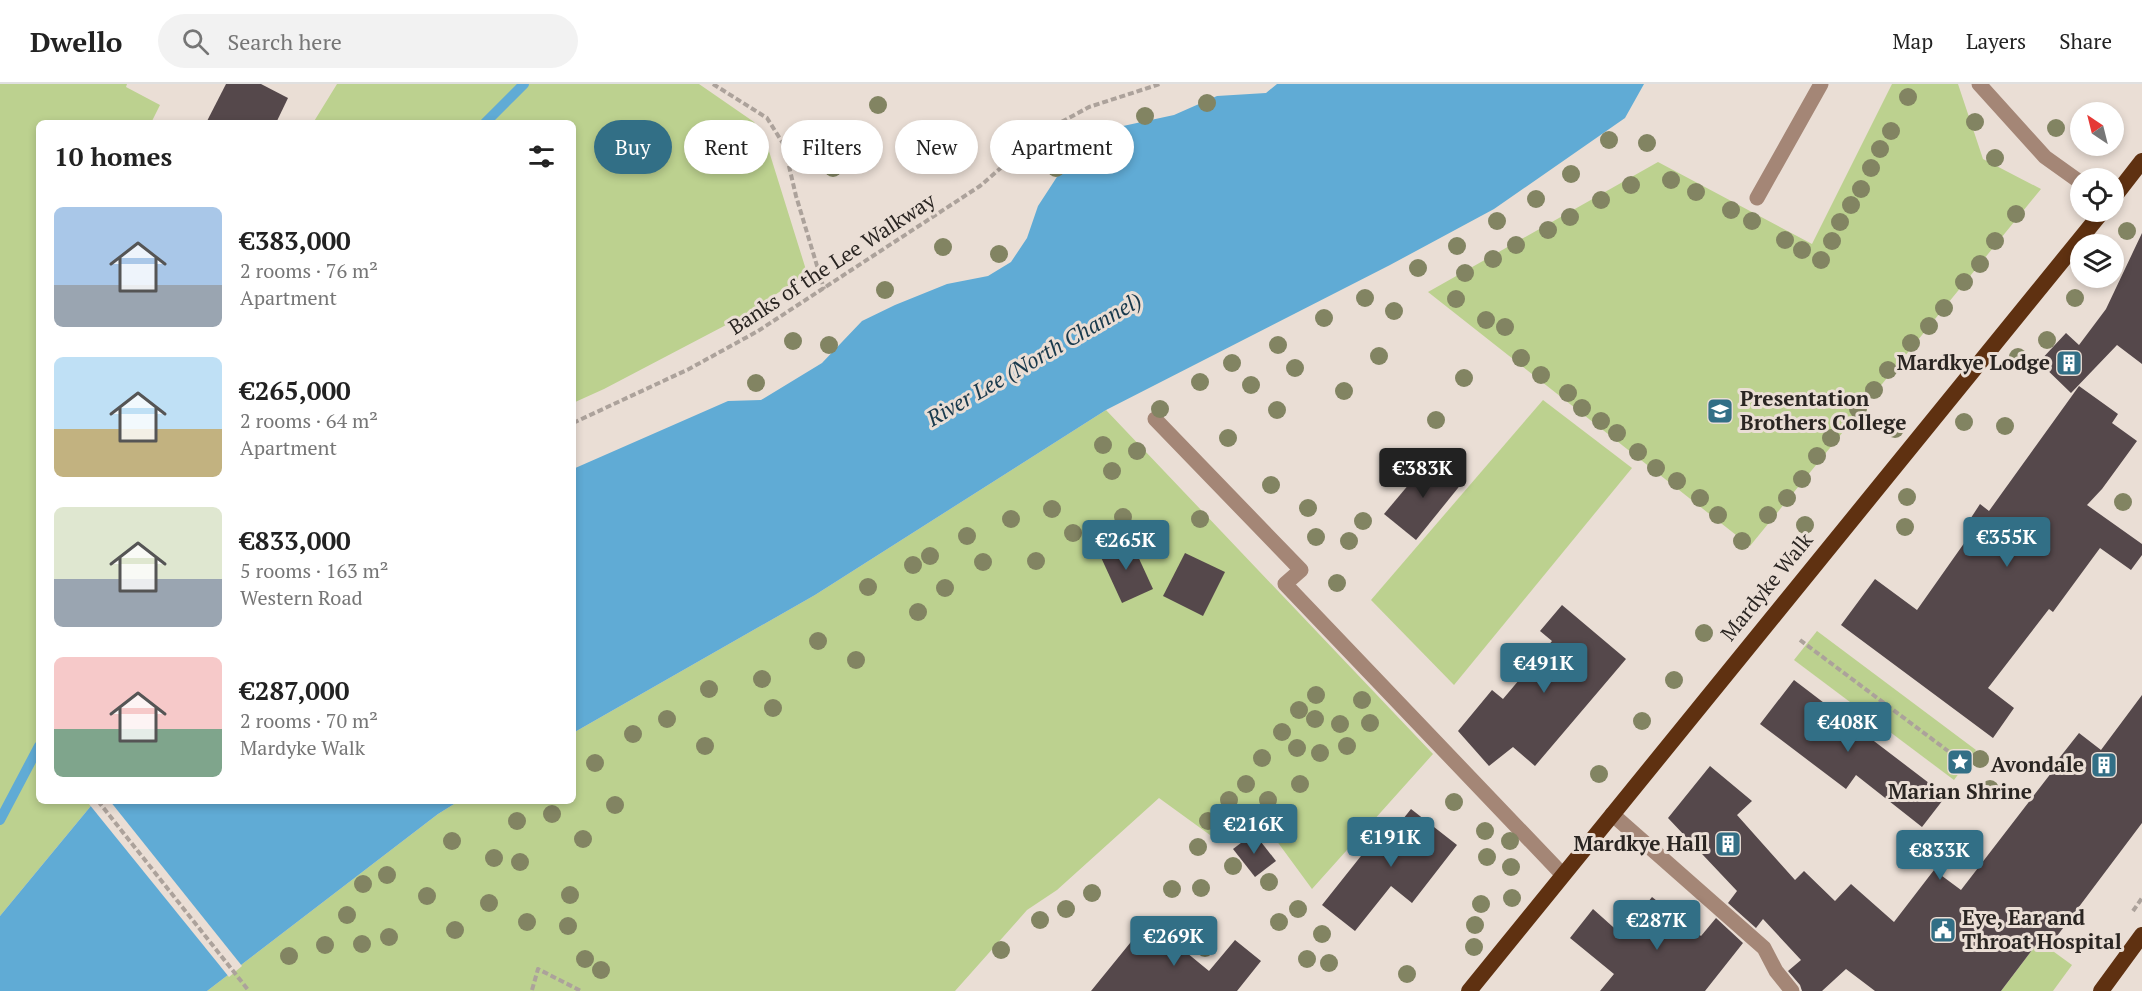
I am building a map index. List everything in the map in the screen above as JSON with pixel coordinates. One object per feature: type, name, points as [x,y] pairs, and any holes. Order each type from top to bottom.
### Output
[{"type":"highway","points":[[2124,184],[2142,161]]},
{"type":"highway","name":"Mardyke Walk","points":[[1469,991],[2094,222]]},
{"type":"highway","points":[[2101,991],[2142,935]]},
{"type":"lane","points":[[1756,198],[1821,84]]},
{"type":"lane","points":[[1979,84],[2045,157],[2070,175]]},
{"type":"lane","points":[[1155,419],[1301,570],[1285,584],[1563,874]]},
{"type":"lane","points":[[1612,814],[1764,948],[1776,971],[1792,991]]},
{"type":"path","points":[[713,84],[767,118],[784,145],[796,196],[824,289]]},
{"type":"path","name":"Banks of the Lee Walkway","points":[[576,422],[689,369],[758,331],[980,186],[1026,146],[1056,124],[1089,107],[1160,84]]},
{"type":"path","points":[[1800,640],[1948,751]]},
{"type":"path","points":[[100,804],[249,991]]},
{"type":"path","points":[[532,990],[538,969],[581,991]]},
{"type":"green space","points":[[0,84],[127,84],[126,87],[160,105],[152,120],[36,120],[36,804],[93,804],[0,916]]},
{"type":"green space","points":[[337,84],[699,84],[751,120],[684,120],[684,174],[769,174],[769,151],[807,273],[747,314],[576,402],[576,120],[315,120]]},
{"type":"green space","name":"Presentation Brothers College","points":[[1892,84],[1958,84],[1983,159],[2041,189],[1750,546],[1428,292],[1658,162],[1812,244]]},
{"type":"green space","points":[[1543,400],[1632,468],[1454,685],[1371,600]]},
{"type":"green space","points":[[1106,410],[1433,754],[1312,889],[1254,810],[1221,843],[1159,798],[1057,890],[1027,910],[955,991],[207,991],[454,804],[576,804],[576,731],[815,595]]},
{"type":"green space","points":[[1817,631],[1976,750],[1954,780],[1794,660]]},
{"type":"green space","points":[[2039,941],[2072,965],[2053,991],[2001,991]]},
{"type":"water","name":"River Lee (North Channel)","points":[[1277,84],[1644,84],[1625,118],[1494,209],[1390,265],[1106,410],[815,595],[576,731],[576,468],[728,401],[761,400],[822,363],[862,321],[947,284],[988,276],[1011,262],[1027,238],[1038,206],[1059,174],[1134,174],[1134,124],[1174,115],[1217,96],[1266,93]]},
{"type":"water","points":[[93,804],[454,804],[207,991],[0,991],[0,916]]},
{"type":"pier","points":[[89,804],[112,804],[242,966],[229,977]]},
{"type":"building","points":[[226,84],[261,84],[288,98],[277,120],[208,120]]},
{"type":"building","points":[[2142,233],[2142,364],[2117,345],[2071,393],[2039,362],[2066,333],[2079,345],[2106,309],[2116,288],[2124,288],[2124,271]]},
{"type":"building","points":[[2079,386],[2118,414],[2112,423],[2137,441],[2102,489],[2087,505],[2142,544],[2142,555],[2131,570],[2100,548],[2053,612],[2049,609],[1988,688],[2014,708],[1993,738],[1841,625],[1875,579],[1917,610],[1972,532],[1965,527],[1980,504],[1989,511]]},
{"type":"building","points":[[1431,458],[1462,483],[1416,540],[1384,514]]},
{"type":"building","points":[[1130,539],[1153,589],[1122,603],[1099,553]]},
{"type":"building","points":[[1185,553],[1225,572],[1203,616],[1163,596]]},
{"type":"building","points":[[1562,605],[1626,659],[1535,766],[1513,747],[1489,766],[1458,731],[1492,690],[1503,699],[1552,641],[1540,631]]},
{"type":"building","points":[[1794,680],[1946,796],[1922,827],[1856,775],[1846,789],[1760,724]]},
{"type":"building","points":[[2142,695],[2142,823],[2048,948],[2039,941],[2001,991],[1875,991],[1846,969],[1822,991],[1802,991],[1800,985],[1788,971],[1801,960],[1763,919],[1756,928],[1728,903],[1737,891],[1668,818],[1710,766],[1752,801],[1737,815],[1795,880],[1804,871],[1835,901],[1851,884],[1894,922],[1934,870],[1961,890],[2055,768],[2053,766],[2079,733],[2101,750]]},
{"type":"building","points":[[1411,809],[1457,845],[1412,903],[1391,886],[1355,931],[1322,905],[1388,822],[1395,829]]},
{"type":"building","points":[[1254,833],[1276,861],[1255,877],[1233,849]]},
{"type":"building","points":[[1652,897],[1701,936],[1716,918],[1743,943],[1705,991],[1600,991],[1614,974],[1570,938],[1593,909],[1622,935]]},
{"type":"building","points":[[1148,921],[1209,971],[1235,940],[1261,961],[1237,991],[1091,991]]},
{"type":"waterway","points":[[488,120],[524,84]]},
{"type":"waterway","points":[[0,820],[36,752]]},
{"type":"place","name":"Mardkye Lodge","points":[[2069,363]]},
{"type":"place","name":"Presentation Brothers College","points":[[1720,411]]},
{"type":"place","name":"Marian Shrine","points":[[1960,762]]},
{"type":"place","name":"Avondale","points":[[2104,765]]},
{"type":"place","name":"Mardkye Hall","points":[[1728,844]]},
{"type":"place","name":"Eye, Ear and Throat Hospital","points":[[1943,930]]}]
